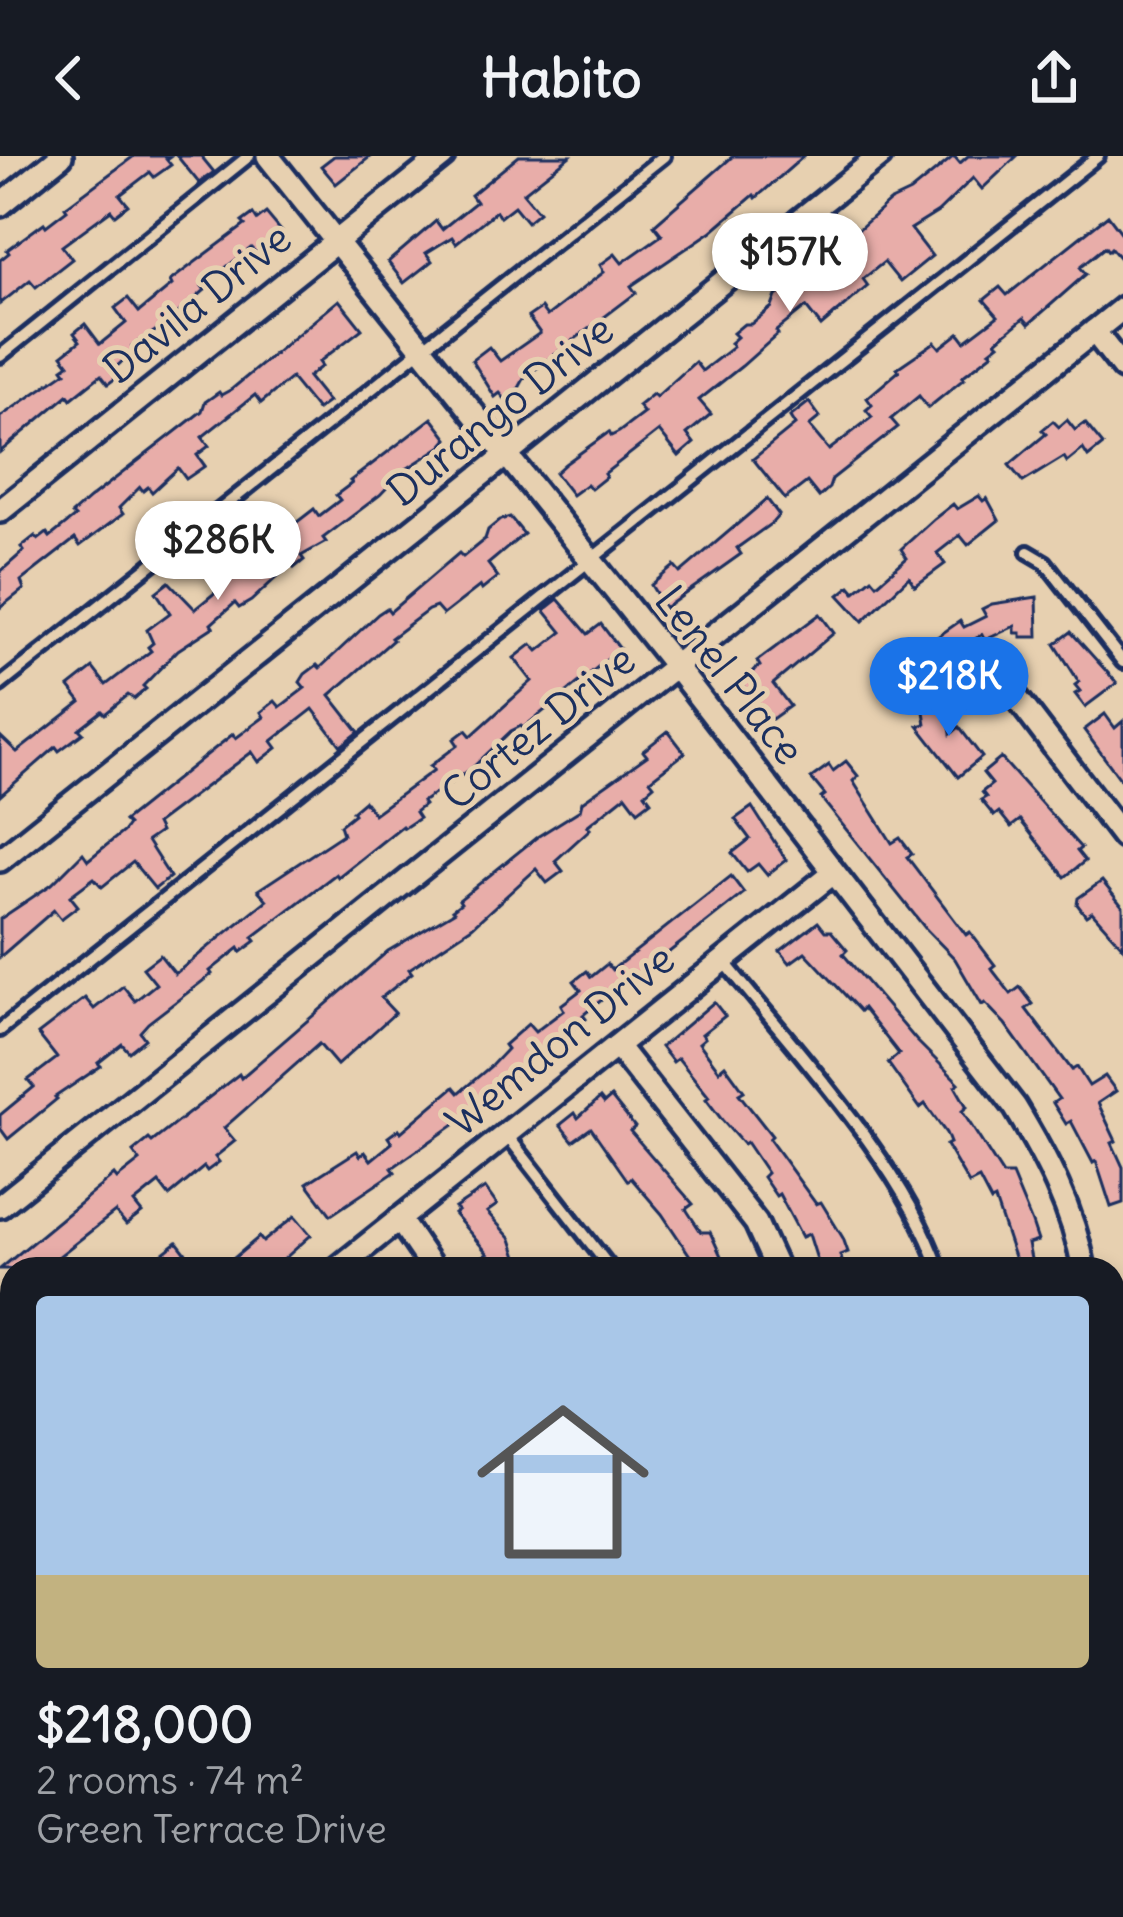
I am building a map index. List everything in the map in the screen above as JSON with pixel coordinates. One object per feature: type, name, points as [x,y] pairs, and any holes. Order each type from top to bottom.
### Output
[{"type":"street","points":[[0,205],[61,156]]},
{"type":"street","name":"Lenel Place","points":[[268,156],[676,667],[1015,1107],[1046,1157],[1067,1206],[1081,1257]]},
{"type":"street","name":"Davila Drive","points":[[0,511],[443,156]]},
{"type":"street","name":"Durango Drive","points":[[0,860],[880,156]]},
{"type":"street","name":"Cortez Drive","points":[[0,1206],[1123,308]]},
{"type":"street","points":[[1094,331],[1123,368]]},
{"type":"street","points":[[1017,698],[1123,837]]},
{"type":"street","name":"Wemdon Drive","points":[[352,1257],[833,873]]},
{"type":"street","points":[[617,1046],[756,1223],[772,1257]]},
{"type":"street","points":[[399,1219],[426,1257]]},
{"type":"lane","points":[[0,356],[249,156]]},
{"type":"lane","points":[[0,685],[664,156]]},
{"type":"lane","points":[[0,1030],[1098,156]]},
{"type":"lane","points":[[1028,552],[1045,562],[1123,662]]},
{"type":"lane","points":[[724,960],[886,1167],[935,1257]]},
{"type":"lane","points":[[506,1134],[602,1257]]},
{"type":"building","points":[[134,156],[170,156],[166,159],[171,165],[154,177],[150,172],[120,195],[128,205],[115,215],[111,210],[62,246],[72,259],[36,287],[30,280],[0,304],[0,260],[7,250],[44,223],[46,226]]},
{"type":"building","points":[[177,156],[201,156],[214,172],[199,183]]},
{"type":"building","points":[[334,156],[371,156],[336,184],[321,166]]},
{"type":"building","points":[[519,156],[570,156],[523,193],[539,212],[527,222],[514,206],[500,217],[496,211],[456,243],[452,237],[426,253],[432,261],[404,283],[388,262],[436,221],[442,229],[476,202],[471,195]]},
{"type":"building","points":[[733,156],[804,156],[756,198],[754,195],[712,231],[631,286],[636,293],[525,377],[505,399],[500,393],[495,397],[472,360],[489,347],[500,361],[540,333],[528,317],[541,308],[547,316],[604,272],[600,265],[615,254],[622,263],[662,235],[654,225]]},
{"type":"building","points":[[954,156],[960,163],[968,156],[1017,156],[982,189],[973,178],[938,212],[911,229],[932,256],[900,282],[884,262],[863,279],[868,286],[821,326],[806,307],[776,331],[699,400],[711,414],[687,434],[694,443],[679,456],[659,431],[591,489],[587,484],[572,495],[555,473],[565,464],[644,413],[638,406],[653,394],[656,397],[695,362],[702,371],[733,347],[730,343],[737,337],[733,333],[751,324],[772,307],[776,296],[832,256],[828,250]]},
{"type":"building","points":[[266,213],[282,232],[256,253],[251,248],[202,286],[205,290],[163,326],[132,346],[135,350],[115,368],[120,375],[108,384],[101,375],[71,399],[68,395],[0,452],[0,417],[66,372],[63,368],[69,364],[62,355],[80,341],[74,333],[85,324],[100,344],[126,323],[115,308],[128,298],[139,312],[172,285],[170,281],[245,225],[242,222],[253,214],[257,220]]},
{"type":"building","points":[[1108,215],[1123,235],[1123,262],[1105,247],[1080,267],[1086,274],[1029,324],[1024,318],[996,341],[999,344],[990,351],[993,353],[928,408],[919,396],[891,419],[898,427],[832,479],[819,497],[807,482],[785,499],[753,459],[795,425],[790,417],[809,402],[820,417],[809,426],[829,450],[872,417],[866,410],[872,405],[867,398],[897,368],[935,342],[940,348],[959,333],[965,341],[998,316],[984,300],[1000,287],[1007,295]]},
{"type":"building","points":[[339,300],[362,329],[319,362],[322,366],[308,377],[328,402],[317,410],[291,378],[261,403],[255,395],[202,437],[209,446],[197,455],[205,466],[186,479],[178,468],[152,492],[140,487],[119,508],[123,514],[80,546],[75,539],[21,581],[24,589],[0,608],[0,572],[24,551],[21,547],[35,536],[38,540],[47,533],[50,537],[89,499],[202,411],[205,402],[232,389]]},
{"type":"building","points":[[432,418],[448,439],[442,446],[402,472],[323,538],[326,542],[301,556],[304,560],[294,568],[291,564],[251,601],[239,608],[235,603],[213,627],[178,650],[134,699],[128,695],[105,714],[102,711],[79,729],[83,733],[59,751],[56,747],[0,796],[0,736],[17,752],[81,702],[69,687],[93,668],[106,685],[151,651],[147,630],[170,613],[156,592],[169,582],[195,609],[227,583],[221,575],[234,565],[237,569],[273,541],[270,537],[280,529],[283,533],[314,509],[319,516],[340,500],[336,495],[350,481]]},
{"type":"building","points":[[1067,420],[1075,430],[1085,423],[1103,445],[1088,457],[1083,449],[1067,462],[1064,457],[1023,482],[1009,465],[1046,434],[1042,430],[1053,421],[1059,427]]},
{"type":"building","points":[[979,496],[983,501],[987,498],[999,520],[968,545],[960,535],[937,553],[945,564],[915,586],[909,577],[863,621],[839,595],[850,586],[855,592],[872,578],[877,584],[907,558],[901,549],[934,519],[953,504],[957,509]]},
{"type":"building","points":[[767,499],[779,515],[772,523],[737,548],[741,554],[665,608],[651,585],[674,566],[680,573]]},
{"type":"building","points":[[510,517],[524,534],[488,564],[498,577],[443,615],[436,607],[428,610],[330,695],[359,732],[341,746],[313,709],[272,741],[277,748],[259,762],[252,752],[156,824],[160,832],[147,841],[170,877],[155,889],[133,862],[102,887],[94,878],[70,896],[78,906],[61,919],[54,910],[0,957],[0,919],[52,884],[83,853],[88,860],[123,832],[128,825],[124,821],[233,734],[236,738],[264,717],[261,712],[275,701],[280,707],[305,688],[300,682],[305,674],[317,665],[320,668],[378,614],[387,608],[390,612],[459,553],[463,557],[485,539],[500,520]]},
{"type":"building","points":[[1037,597],[1038,637],[1021,637],[1015,626],[985,640],[982,634],[960,650],[953,667],[960,671],[950,694],[909,676],[918,657],[926,661],[937,637],[960,621],[964,627],[986,616],[982,609],[992,604]]},
{"type":"building","points":[[558,599],[588,634],[601,624],[620,649],[523,728],[511,731],[471,769],[422,802],[415,812],[419,818],[338,877],[336,874],[253,937],[256,941],[210,971],[148,1023],[140,1032],[145,1039],[129,1052],[122,1044],[8,1139],[0,1128],[0,1115],[34,1087],[28,1080],[57,1058],[38,1034],[85,998],[94,1009],[123,986],[135,1001],[156,984],[143,968],[160,955],[175,974],[267,900],[258,890],[343,834],[340,825],[364,801],[374,814],[434,770],[430,766],[458,745],[454,739],[466,730],[471,736],[532,681],[514,658],[532,644],[538,651],[562,632],[544,610]]},
{"type":"building","points":[[820,614],[834,633],[773,684],[790,706],[772,719],[739,682],[760,666],[757,661]]},
{"type":"building","points":[[1071,632],[1117,683],[1085,707],[1075,694],[1080,691],[1075,685],[1079,682],[1055,644]]},
{"type":"building","points":[[946,701],[951,734],[959,727],[982,757],[958,777],[918,726],[926,724],[923,705]]},
{"type":"building","points":[[1105,714],[1115,728],[1123,721],[1123,783],[1084,730]]},
{"type":"building","points":[[668,731],[685,753],[650,780],[654,785],[645,793],[651,801],[638,811],[626,795],[587,826],[590,829],[555,861],[563,871],[547,883],[536,869],[472,927],[409,969],[412,973],[381,998],[395,1013],[337,1065],[319,1044],[224,1128],[235,1141],[215,1157],[219,1162],[207,1171],[204,1167],[169,1196],[159,1183],[134,1203],[142,1213],[126,1225],[115,1212],[58,1257],[15,1257],[114,1175],[117,1179],[140,1161],[133,1152],[149,1139],[152,1142],[239,1074],[241,1078],[388,951],[454,912],[459,900],[647,756],[643,751]]},
{"type":"building","points":[[1001,758],[1081,848],[1077,851],[1085,861],[1065,877],[1020,820],[1011,827],[981,800],[986,797],[982,792],[992,784],[983,773]]},
{"type":"building","points":[[846,761],[858,776],[853,781],[892,843],[900,838],[912,854],[907,857],[966,935],[970,932],[1011,994],[1020,987],[1033,1004],[1026,1009],[1072,1070],[1077,1067],[1089,1086],[1105,1076],[1116,1091],[1098,1103],[1123,1167],[1123,1203],[1111,1207],[1096,1161],[1093,1163],[1071,1121],[1066,1124],[1053,1103],[1059,1099],[1005,1024],[982,1005],[955,959],[821,798],[825,795],[811,778],[829,765],[833,771]]},
{"type":"building","points":[[752,807],[786,860],[767,875],[758,864],[747,872],[732,853],[750,839],[735,819]]},
{"type":"building","points":[[731,876],[744,893],[620,985],[583,1015],[586,1019],[564,1031],[455,1124],[392,1168],[395,1172],[331,1215],[307,1183],[357,1151],[371,1160],[392,1143],[388,1137],[401,1132],[454,1087],[459,1093],[491,1066],[507,1049],[504,1045],[528,1024],[535,1032],[564,1010],[561,1005],[581,990],[574,981],[587,971],[591,977],[607,964],[612,970]]},
{"type":"building","points":[[1102,881],[1123,907],[1123,947],[1092,912],[1086,916],[1077,904],[1078,898]]},
{"type":"building","points":[[818,922],[831,931],[847,950],[843,954],[959,1083],[955,1086],[967,1107],[962,1111],[1003,1175],[1012,1175],[1032,1223],[1038,1241],[1028,1244],[1031,1257],[1014,1257],[995,1200],[991,1202],[979,1179],[969,1184],[946,1145],[950,1143],[946,1133],[925,1104],[920,1108],[888,1063],[899,1054],[863,1008],[860,1011],[805,952],[790,963],[780,951]]},
{"type":"building","points":[[714,1002],[725,1016],[702,1034],[705,1038],[699,1043],[719,1070],[725,1065],[744,1091],[739,1094],[816,1204],[821,1202],[848,1252],[841,1257],[816,1257],[809,1234],[802,1237],[746,1142],[722,1120],[678,1058],[673,1062],[661,1047]]},
{"type":"building","points":[[611,1097],[635,1127],[630,1131],[693,1204],[686,1209],[701,1232],[710,1232],[721,1257],[691,1257],[591,1128],[573,1141],[560,1125],[575,1113],[578,1118],[600,1098],[604,1103]]},
{"type":"building","points":[[485,1188],[497,1205],[487,1212],[511,1239],[517,1257],[483,1257],[488,1254],[454,1214],[455,1208]]},
{"type":"building","points":[[295,1216],[311,1235],[286,1257],[235,1257],[259,1237],[263,1242]]},
{"type":"building","points":[[177,1242],[189,1257],[158,1257]]}]
